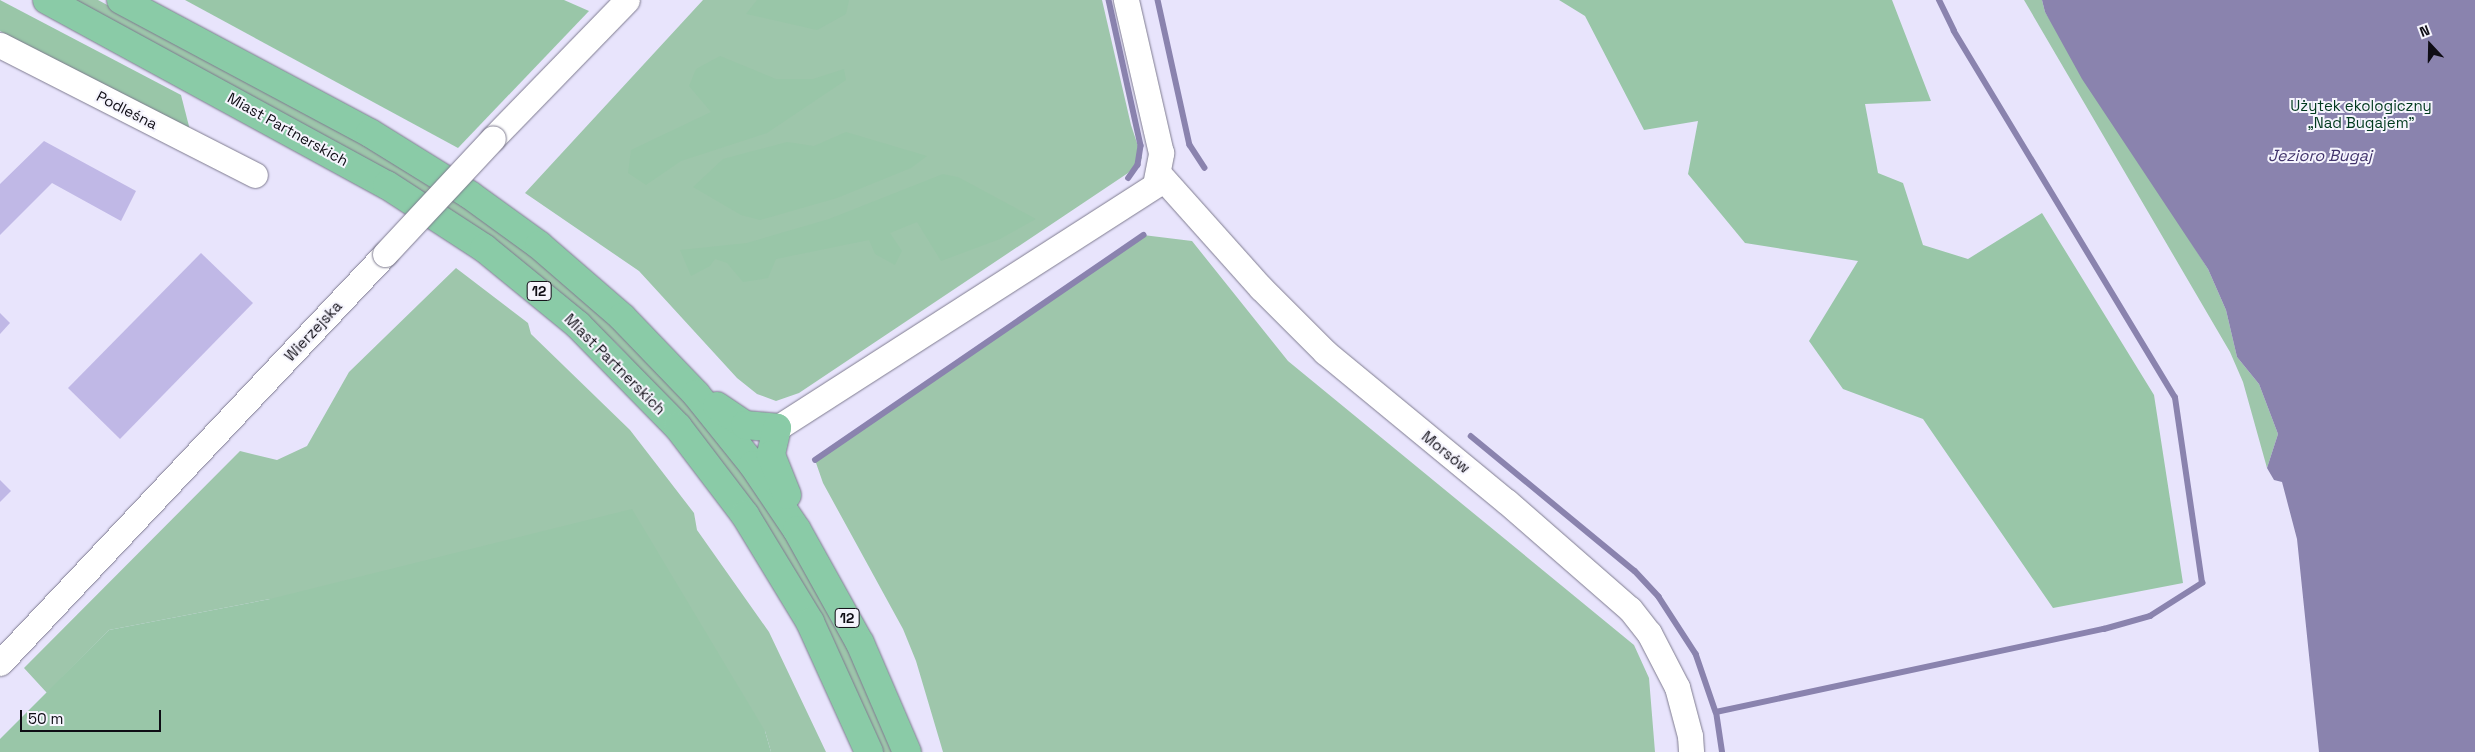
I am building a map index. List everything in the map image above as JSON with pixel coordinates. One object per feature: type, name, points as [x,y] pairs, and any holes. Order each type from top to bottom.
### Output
[{"type":"main road","name":"Miast Partnerskich","points":[[47,0],[387,184],[484,248],[578,324],[678,427],[745,515],[810,622],[869,752]]},
{"type":"main road","name":"12","points":[[121,0],[370,133],[470,195],[539,245],[597,293],[696,394],[753,464],[797,530],[860,643],[907,752]]},
{"type":"main road","points":[[696,394],[745,425],[777,428],[771,455],[797,530]]},
{"type":"street","name":"Wierzejska","points":[[0,663],[493,138],[627,0]]},
{"type":"street","points":[[777,428],[1147,192],[1159,174],[1161,153],[1126,0]]},
{"type":"street","name":"Podleśna","points":[[0,45],[255,175]]},
{"type":"street","name":"Morsów","points":[[1159,174],[1261,288],[1325,352],[1514,508],[1630,609],[1649,633],[1677,687],[1690,736],[1691,752]]},
{"type":"green space","points":[[0,0],[181,95],[192,138],[0,31]]},
{"type":"green space","points":[[73,0],[98,0],[334,127],[493,225],[573,288],[668,380],[759,494],[832,614],[894,752],[882,752],[830,632],[658,389],[617,344],[534,272]]},
{"type":"green space","points":[[185,0],[564,0],[589,11],[458,148]]},
{"type":"green space","points":[[703,0],[1102,0],[1131,125],[1142,158],[1128,173],[799,393],[776,401],[757,394],[737,378],[639,271],[525,193]]},
{"type":"green space","points":[[757,0],[849,0],[846,14],[817,30],[746,14]]},
{"type":"green space","points":[[1559,0],[1892,0],[1931,101],[1865,104],[1878,173],[1903,183],[1923,245],[1968,259],[2042,213],[2154,395],[2183,583],[2053,608],[1923,419],[1843,389],[1809,341],[1858,261],[1745,243],[1688,174],[1698,121],[1644,130],[1585,16]]},
{"type":"green space","points":[[2024,0],[2042,0],[2045,12],[2208,269],[2226,310],[2237,357],[2259,384],[2278,434],[2267,468],[2243,382],[2230,352]]},
{"type":"green space","points":[[720,56],[776,79],[813,79],[844,69],[846,80],[767,133],[681,161],[646,185],[628,173],[631,150],[711,112],[689,86],[696,69]]},
{"type":"green space","points":[[846,132],[927,156],[911,168],[837,198],[760,220],[741,215],[693,187],[723,159],[787,142],[814,146]]},
{"type":"green space","points":[[943,174],[958,177],[1036,219],[1000,239],[941,261],[917,222],[890,233],[902,251],[895,265],[875,254],[869,240],[776,259],[768,278],[743,282],[727,263],[715,259],[710,266],[691,276],[680,250],[747,243],[829,219]]},
{"type":"green space","points":[[1143,235],[1192,241],[1288,361],[1634,645],[1649,678],[1655,752],[943,752],[916,661],[903,629],[823,483],[815,460]]},
{"type":"green space","points":[[456,268],[528,323],[531,334],[630,430],[694,513],[697,530],[769,632],[826,752],[771,752],[765,731],[270,599],[109,630],[47,693],[24,668],[240,451],[277,460],[307,446],[349,372]]},
{"type":"green space","points":[[632,509],[765,731],[771,752],[0,752],[0,739],[109,630],[270,599]]},
{"type":"water","name":"Jezioro Bugaj","points":[[2042,0],[2475,0],[2475,752],[2319,752],[2297,539],[2282,482],[2274,480],[2267,468],[2278,434],[2259,384],[2237,357],[2226,310],[2208,269],[2082,79],[2045,12]]},
{"type":"building","points":[[44,141],[136,191],[121,221],[52,183],[0,235],[0,184]]},
{"type":"building","points":[[201,253],[253,303],[120,439],[68,388]]},
{"type":"building","points":[[0,313],[10,323],[0,334]]},
{"type":"building","points":[[0,480],[11,491],[0,502]]},
{"type":"waterway","points":[[1109,0],[1141,146],[1138,165],[1129,178]]},
{"type":"waterway","points":[[1158,0],[1190,145],[1205,168]]},
{"type":"waterway","points":[[1722,752],[1716,712],[2104,629],[2150,616],[2202,583],[2175,398],[1954,31],[1939,0]]},
{"type":"waterway","points":[[815,460],[1143,235]]},
{"type":"waterway","points":[[1471,436],[1635,571],[1659,597],[1696,654],[1716,712]]},
{"type":"park label","name":"Użytek ekologiczny „Nad Bugajem”","points":[[2361,114]]}]
